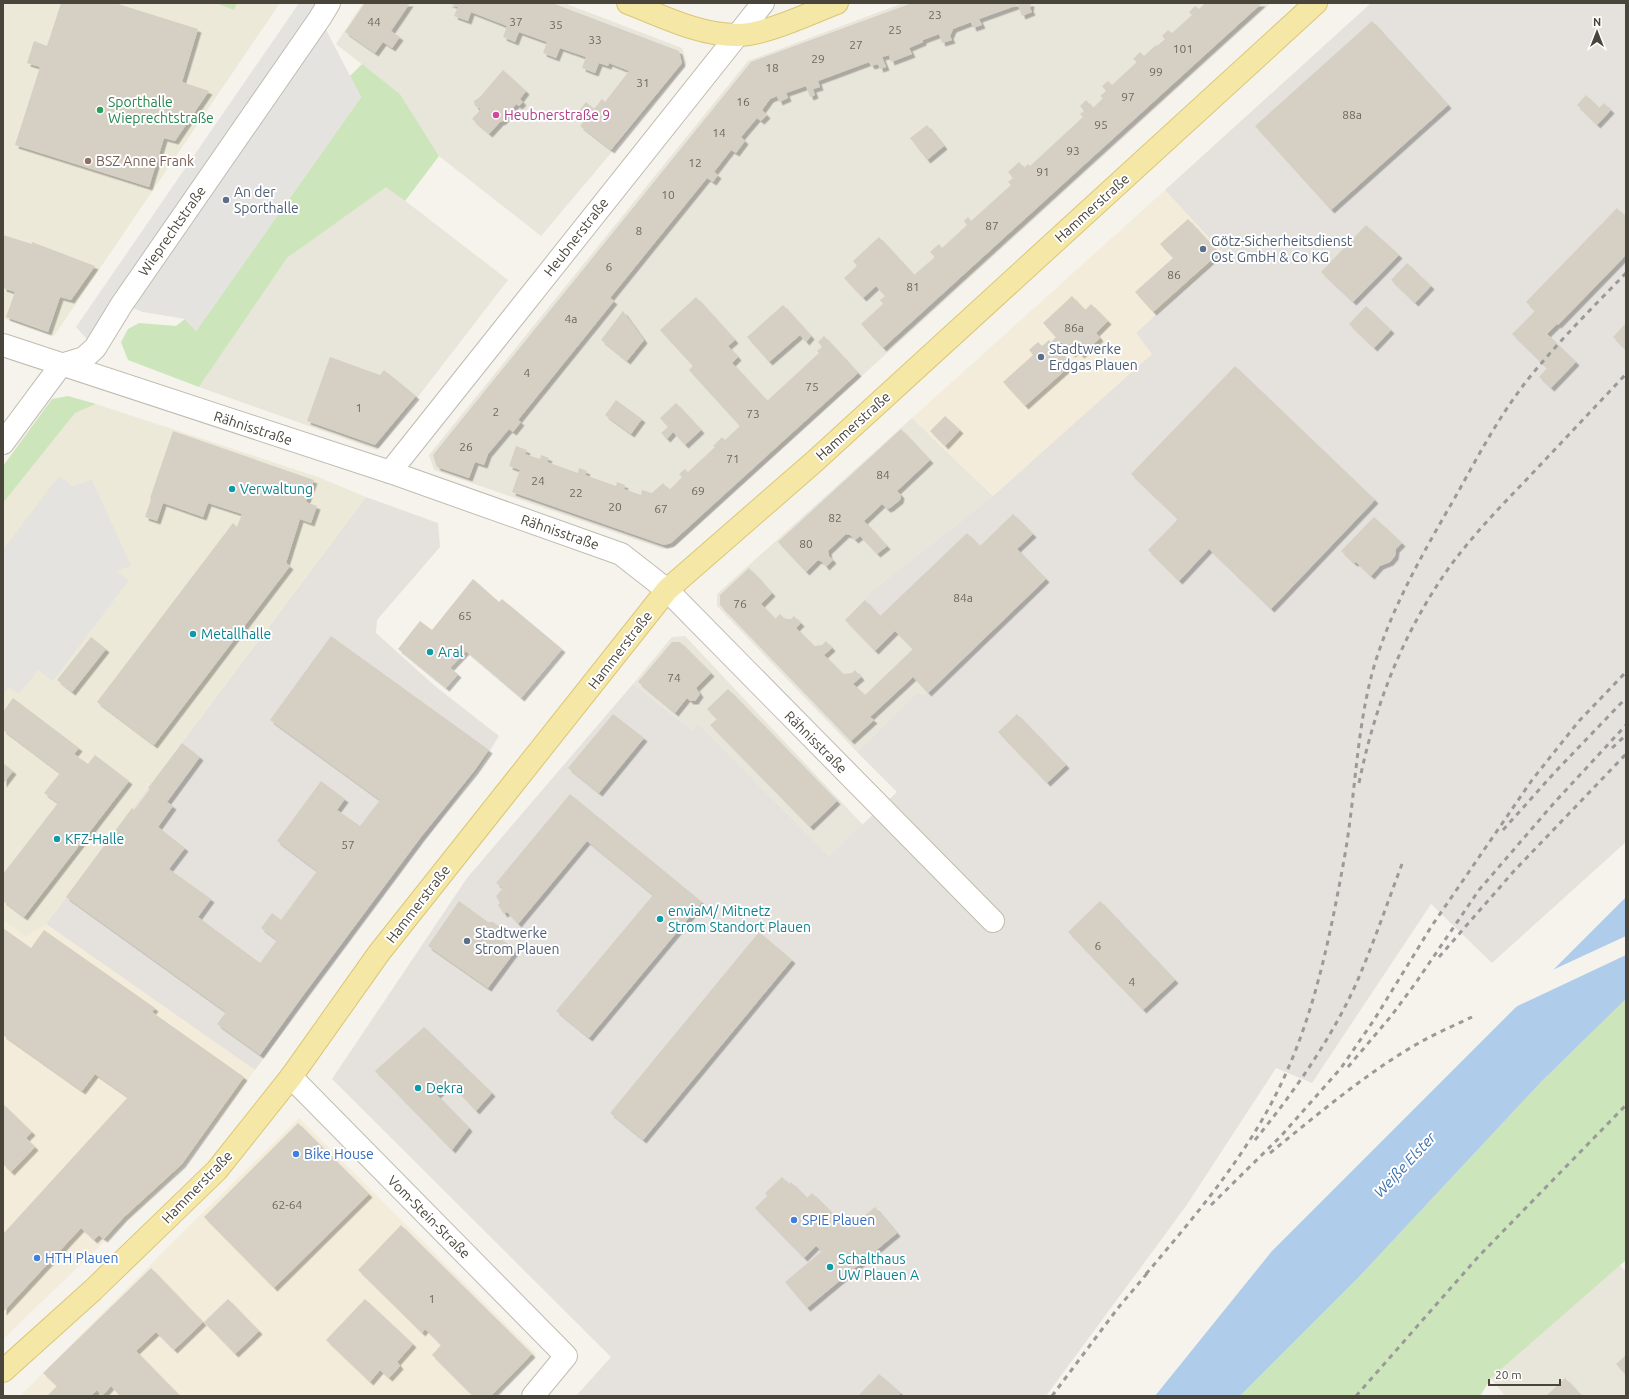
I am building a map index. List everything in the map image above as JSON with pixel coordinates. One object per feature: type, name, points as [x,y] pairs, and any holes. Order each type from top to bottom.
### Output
[{"type":"main road","points":[[628,3],[695,28],[720,34],[737,35],[753,33],[837,3]]},
{"type":"main road","name":"Hammerstraße","points":[[3,1371],[92,1290],[217,1170],[291,1077],[379,953],[667,590],[815,461],[1316,3]]},
{"type":"street","name":"Wieprechtstraße","points":[[61,365],[84,358],[95,348],[122,304],[329,3]]},
{"type":"street","name":"Heubnerstraße","points":[[390,472],[764,3]]},
{"type":"street","name":"Rähnisstraße","points":[[3,345],[390,472],[621,554],[667,590],[993,921]]},
{"type":"street","points":[[3,442],[61,365]]},
{"type":"street","name":"Vom-Stein-Straße","points":[[291,1077],[566,1356],[533,1396]]},
{"type":"shaded area","name":"BSZ Anne Frank","points":[[3,3],[280,3],[54,336],[3,318]]},
{"type":"shaded area","name":"An der Sporthalle","points":[[299,3],[329,3],[320,18],[361,97],[196,331],[185,319],[143,312],[122,304],[95,348],[76,327]]},
{"type":"shaded area","points":[[363,3],[564,3],[682,48],[687,63],[541,236],[439,156],[400,94],[336,44]]},
{"type":"shaded area","points":[[903,3],[1271,3],[673,548],[663,549],[434,470],[429,455],[748,61]]},
{"type":"shaded area","points":[[1371,3],[1626,3],[1626,842],[1492,963],[1431,904],[1312,1083],[1276,1068],[1186,1206],[1046,1396],[576,1396],[611,1357],[332,1079],[467,878],[633,684],[692,730],[698,723],[829,856],[897,792],[857,752],[916,694],[928,693],[942,679],[865,600],[874,589],[993,496],[1152,354],[1136,333],[1223,253],[1165,190]]},
{"type":"shaded area","points":[[386,186],[508,280],[377,450],[199,387],[287,258]]},
{"type":"shaded area","points":[[1165,190],[1223,253],[1136,333],[1153,354],[993,496],[912,418]]},
{"type":"shaded area","points":[[96,404],[318,477],[366,497],[46,924],[26,937],[3,920],[3,503],[75,413]]},
{"type":"shaded area","points":[[912,418],[993,496],[874,589],[866,600],[942,679],[928,693],[916,694],[857,752],[717,606],[717,594]]},
{"type":"shaded area","points":[[59,476],[72,486],[92,480],[131,566],[117,571],[129,580],[53,681],[38,670],[19,694],[9,687],[3,694],[3,550]]},
{"type":"shaded area","points":[[366,497],[438,523],[440,547],[377,620],[376,633],[435,686],[499,736],[480,767],[255,1070],[46,924]]},
{"type":"shaded area","points":[[685,636],[863,825],[829,856],[698,723],[692,730],[633,684],[672,637]]},
{"type":"shaded area","points":[[3,920],[26,937],[46,924],[255,1070],[183,1166],[3,1339]]},
{"type":"shaded area","points":[[299,1118],[536,1354],[494,1396],[23,1396],[22,1394]]},
{"type":"shaded area","points":[[1620,1265],[1626,1272],[1626,1396],[1505,1396],[1491,1378]]},
{"type":"green space","points":[[216,3],[237,3],[234,10]]},
{"type":"green space","points":[[362,64],[400,94],[439,156],[405,201],[386,187],[287,258],[199,387],[128,360],[121,342],[128,329],[139,323],[176,326],[185,319],[196,331],[361,97],[350,76]]},
{"type":"green space","points":[[68,396],[96,404],[75,413],[3,503],[3,466],[52,399]]},
{"type":"green space","points":[[1626,999],[1626,1262],[1625,1261],[1491,1378],[1480,1396],[1240,1396],[1357,1279],[1542,1081]]},
{"type":"water","name":"Weiße Elster","points":[[1626,897],[1626,999],[1542,1081],[1357,1279],[1240,1396],[1155,1396],[1272,1251]]},
{"type":"pier","points":[[1626,936],[1626,955],[1509,1010],[1546,973]]},
{"type":"building","name":"Sporthalle Wieprechtstraße","points":[[61,3],[115,3],[198,29],[182,82],[209,91],[175,141],[164,138],[149,187],[15,145],[40,67],[27,63],[34,41],[47,46]]},
{"type":"building","points":[[365,3],[410,3],[391,31],[400,37],[392,48],[383,42],[375,53],[345,32]]},
{"type":"building","points":[[448,3],[552,3],[679,51],[682,63],[611,150],[580,126],[587,117],[579,111],[586,102],[594,109],[602,99],[605,102],[629,71],[609,63],[608,66],[599,63],[595,73],[582,68],[586,57],[560,48],[556,58],[543,53],[547,42],[519,32],[515,42],[503,37],[507,26],[471,12],[468,21],[454,16],[458,7]]},
{"type":"building","points":[[912,3],[1031,3],[1030,8],[1032,12],[1022,16],[1018,5],[979,19],[982,25],[973,28],[971,22],[953,29],[950,36],[952,40],[942,43],[939,34],[923,40],[923,42],[909,48],[912,54],[891,62],[889,55],[882,57],[886,67],[880,69],[878,64],[871,66],[869,62],[818,81],[820,87],[813,89],[815,95],[810,97],[806,86],[786,93],[788,98],[779,102],[777,96],[770,99],[762,110],[767,115],[761,121],[757,118],[741,137],[745,141],[736,153],[731,150],[714,172],[718,175],[713,182],[707,178],[610,298],[614,301],[518,420],[521,422],[513,432],[509,429],[488,454],[484,465],[475,462],[469,478],[437,467],[433,455],[751,62]]},
{"type":"building","points":[[1205,3],[1262,3],[883,348],[861,324],[883,304],[880,300],[885,296],[876,286],[863,298],[844,278],[857,266],[853,261],[879,237],[914,275],[935,257],[930,252],[939,244],[942,248],[967,225],[964,221],[968,217],[971,221],[1011,185],[1008,182],[1013,178],[1008,172],[1019,162],[1024,168],[1028,164],[1030,166],[1083,117],[1080,114],[1084,111],[1080,106],[1086,100],[1093,108],[1103,98],[1100,96],[1106,91],[1102,86],[1108,81],[1112,85],[1137,62],[1133,59],[1140,52],[1144,56],[1165,39],[1162,36],[1168,30],[1172,33],[1192,15],[1189,12],[1195,6],[1199,9]]},
{"type":"building","points":[[1372,21],[1448,105],[1331,210],[1255,126]]},
{"type":"building","points":[[503,70],[526,91],[520,99],[523,102],[519,106],[516,104],[503,121],[500,122],[489,134],[472,119],[481,109],[475,106],[474,101],[480,97]]},
{"type":"building","points":[[1586,95],[1599,108],[1604,103],[1611,110],[1597,125],[1577,105]]},
{"type":"building","points":[[927,125],[944,146],[927,160],[910,138]]},
{"type":"building","points":[[1617,208],[1626,217],[1626,255],[1558,325],[1557,324],[1547,334],[1576,362],[1551,388],[1539,377],[1547,368],[1512,334],[1535,311],[1526,302]]},
{"type":"building","points":[[1188,219],[1219,253],[1153,312],[1135,292],[1173,258],[1160,244]]},
{"type":"building","points":[[1366,225],[1399,255],[1353,302],[1321,272]]},
{"type":"building","points":[[3,235],[32,244],[32,242],[95,266],[71,300],[60,297],[48,332],[6,317],[15,292],[3,288]]},
{"type":"building","points":[[1407,263],[1431,286],[1415,303],[1391,280]]},
{"type":"building","points":[[1072,296],[1085,310],[1091,304],[1108,321],[1096,333],[1100,338],[1081,355],[1076,350],[1072,354],[1061,342],[1056,347],[1072,364],[1025,406],[1003,382],[1033,355],[1029,350],[1038,342],[1042,346],[1049,340],[1051,342],[1056,337],[1043,323]]},
{"type":"building","points":[[696,297],[735,340],[728,346],[738,357],[732,363],[767,401],[819,353],[817,351],[822,347],[818,342],[824,336],[858,373],[671,543],[664,545],[512,492],[520,470],[509,466],[516,446],[527,450],[525,454],[540,459],[541,455],[549,458],[547,462],[578,473],[579,468],[587,471],[585,475],[616,486],[617,482],[625,485],[624,489],[641,495],[642,490],[652,493],[663,483],[669,490],[682,477],[679,474],[685,469],[688,472],[715,447],[713,446],[722,437],[725,440],[740,426],[689,370],[693,366],[660,330]]},
{"type":"building","points":[[783,305],[811,336],[806,342],[800,335],[769,362],[747,337]]},
{"type":"building","points":[[1366,306],[1391,330],[1374,348],[1349,324]]},
{"type":"building","points":[[623,311],[644,340],[627,361],[601,340]]},
{"type":"building","points":[[1626,323],[1626,350],[1613,337]]},
{"type":"building","points":[[330,357],[380,375],[384,370],[416,396],[375,445],[307,421]]},
{"type":"building","points":[[1235,366],[1375,500],[1271,609],[1209,549],[1179,581],[1148,550],[1178,519],[1131,474]]},
{"type":"building","points":[[616,400],[642,419],[631,434],[605,415]]},
{"type":"building","points":[[676,403],[701,430],[685,445],[673,432],[667,439],[661,433],[668,427],[660,418]]},
{"type":"building","points":[[945,416],[960,430],[945,446],[930,431]]},
{"type":"building","points":[[901,429],[930,460],[897,491],[901,495],[900,500],[887,509],[882,504],[864,521],[887,546],[877,554],[860,536],[855,540],[850,535],[846,534],[828,551],[829,556],[833,560],[826,567],[818,560],[806,572],[778,542]]},
{"type":"building","points":[[173,431],[314,480],[306,502],[317,506],[311,523],[300,519],[286,563],[290,566],[154,745],[97,702],[233,523],[237,527],[242,514],[208,503],[203,517],[163,503],[157,521],[145,517]]},
{"type":"building","points":[[1013,514],[1033,534],[1017,549],[1046,579],[928,693],[913,677],[870,717],[874,720],[851,741],[720,605],[720,595],[749,568],[772,593],[761,604],[775,619],[780,614],[785,619],[791,619],[794,616],[801,623],[796,628],[814,646],[822,645],[826,641],[832,648],[824,655],[843,674],[852,673],[855,670],[861,677],[853,684],[865,695],[913,649],[895,631],[875,651],[845,620],[865,600],[880,616],[967,533],[980,546]]},
{"type":"building","points":[[1374,517],[1402,543],[1396,549],[1395,556],[1390,562],[1380,566],[1371,576],[1341,551]]},
{"type":"building","points":[[473,579],[499,602],[502,599],[562,649],[521,698],[466,651],[450,668],[458,674],[446,688],[398,649],[420,621],[432,630]]},
{"type":"building","points":[[331,636],[489,750],[475,770],[421,837],[260,1055],[217,1024],[226,1012],[66,897],[132,808],[134,810],[150,789],[148,788],[182,743],[200,757],[167,802],[173,806],[158,827],[185,848],[169,869],[211,899],[198,917],[260,963],[277,940],[261,928],[272,913],[281,920],[317,871],[277,841],[321,781],[345,799],[337,810],[360,826],[380,800],[270,720]]},
{"type":"building","points":[[91,637],[106,649],[72,692],[57,680]]},
{"type":"building","points":[[672,642],[680,642],[711,673],[696,688],[700,694],[695,701],[690,701],[687,698],[675,713],[638,682]]},
{"type":"building","points":[[728,689],[837,801],[810,827],[710,725],[717,719],[707,709]]},
{"type":"building","name":"KFZ-Halle","points":[[13,698],[79,748],[74,754],[88,764],[95,755],[129,781],[24,917],[3,901],[3,874],[58,803],[44,793],[60,773],[3,730],[3,712]]},
{"type":"building","points":[[613,714],[644,738],[599,793],[568,768]]},
{"type":"building","points":[[1017,714],[1066,765],[1047,783],[998,732]]},
{"type":"building","points":[[3,763],[13,771],[3,784]]},
{"type":"building","name":"enviaM/ Mitnetz Strom Standort Plauen","points":[[570,794],[702,902],[589,1038],[556,1011],[653,895],[587,841],[518,924],[507,912],[504,914],[498,905],[500,903],[496,896],[503,888],[496,883]]},
{"type":"building","name":"Stadtwerke Strom Plauen","points":[[459,901],[488,922],[493,922],[499,926],[500,932],[497,936],[516,950],[488,988],[428,946]]},
{"type":"building","points":[[1100,901],[1175,980],[1143,1010],[1068,932]]},
{"type":"building","points":[[3,928],[31,948],[44,930],[155,1008],[152,1012],[244,1077],[182,1164],[124,1217],[104,1239],[99,1235],[94,1240],[81,1228],[3,1312],[3,1234],[128,1097],[95,1074],[82,1091],[3,1035]]},
{"type":"building","points":[[759,932],[792,960],[643,1140],[610,1113]]},
{"type":"building","name":"Dekra","points":[[424,1027],[492,1093],[476,1111],[450,1083],[437,1095],[469,1128],[452,1150],[375,1071]]},
{"type":"building","points":[[3,1104],[32,1132],[26,1138],[35,1147],[11,1172],[3,1164]]},
{"type":"building","points":[[298,1123],[369,1194],[274,1288],[204,1217]]},
{"type":"building","points":[[782,1177],[789,1184],[791,1182],[807,1198],[812,1193],[848,1229],[875,1207],[897,1233],[807,1308],[785,1282],[822,1251],[816,1246],[804,1258],[755,1208],[767,1196],[765,1193]]},
{"type":"building","points":[[401,1225],[532,1354],[491,1396],[473,1396],[432,1355],[441,1345],[425,1329],[422,1333],[358,1270]]},
{"type":"building","points":[[151,1268],[203,1322],[174,1350],[156,1332],[136,1351],[180,1396],[120,1396],[111,1386],[102,1396],[97,1390],[91,1396],[47,1396],[57,1386],[43,1373]]},
{"type":"building","points":[[228,1299],[259,1331],[235,1354],[204,1322]]},
{"type":"building","points":[[365,1299],[413,1344],[397,1362],[400,1366],[389,1378],[380,1370],[370,1382],[326,1340]]},
{"type":"building","points":[[1626,1355],[1626,1375],[1616,1364]]},
{"type":"building","points":[[879,1374],[901,1393],[898,1396],[858,1396]]},
{"type":"building","points":[[1565,1378],[1582,1396],[1546,1396]]},
{"type":"railway","points":[[1146,1274],[1184,1229],[1237,1159],[1268,1110],[1293,1057],[1320,974],[1339,889],[1348,835],[1360,736],[1369,687],[1383,640],[1401,597],[1482,449],[1509,405],[1552,351],[1626,273]]},
{"type":"railway","points":[[1359,783],[1373,726],[1392,672],[1417,619],[1448,569],[1486,522],[1626,374]]},
{"type":"railway","points":[[1211,1205],[1281,1136],[1341,1068],[1374,1020],[1431,927],[1532,780],[1579,721],[1626,672]]},
{"type":"railway","points":[[1503,830],[1555,772],[1626,698]]},
{"type":"railway","points":[[1348,1067],[1392,1015],[1479,890],[1554,803],[1626,725]]},
{"type":"railway","points":[[1612,748],[1626,735]]},
{"type":"railway","points":[[1439,957],[1514,871],[1626,754]]},
{"type":"railway","points":[[1255,1140],[1297,1085],[1335,1026],[1356,984],[1402,864]]},
{"type":"railway","points":[[1270,1153],[1379,1068],[1423,1040],[1472,1017]]},
{"type":"railway","points":[[1356,1396],[1478,1257],[1626,1105]]},
{"type":"railway","points":[[1052,1396],[1118,1308],[1150,1270]]},
{"type":"place","name":"Sporthalle Wieprechtstraße","points":[[100,110]]},
{"type":"place","name":"Heubnerstraße 9","points":[[496,115]]},
{"type":"place","name":"BSZ Anne Frank","points":[[88,161]]},
{"type":"place","name":"An der Sporthalle","points":[[226,200]]},
{"type":"place","name":"Götz-Sicherheitsdienst Ost GmbH & Co KG","points":[[1203,249]]},
{"type":"place","name":"Stadtwerke Erdgas Plauen","points":[[1041,357]]},
{"type":"place","name":"Verwaltung","points":[[232,489]]},
{"type":"place","name":"Metallhalle","points":[[193,634]]},
{"type":"place","name":"Aral","points":[[430,652]]},
{"type":"place","name":"KFZ-Halle","points":[[57,839]]},
{"type":"place","name":"enviaM/ Mitnetz Strom Standort Plauen","points":[[660,919]]},
{"type":"place","name":"Stadtwerke Strom Plauen","points":[[467,941]]},
{"type":"place","name":"Dekra","points":[[418,1088]]},
{"type":"place","name":"Bike House","points":[[296,1154]]},
{"type":"place","name":"SPIE Plauen","points":[[794,1220]]},
{"type":"place","name":"HTH Plauen","points":[[37,1258]]},
{"type":"place","name":"Schalthaus UW Plauen A","points":[[830,1267]]}]
